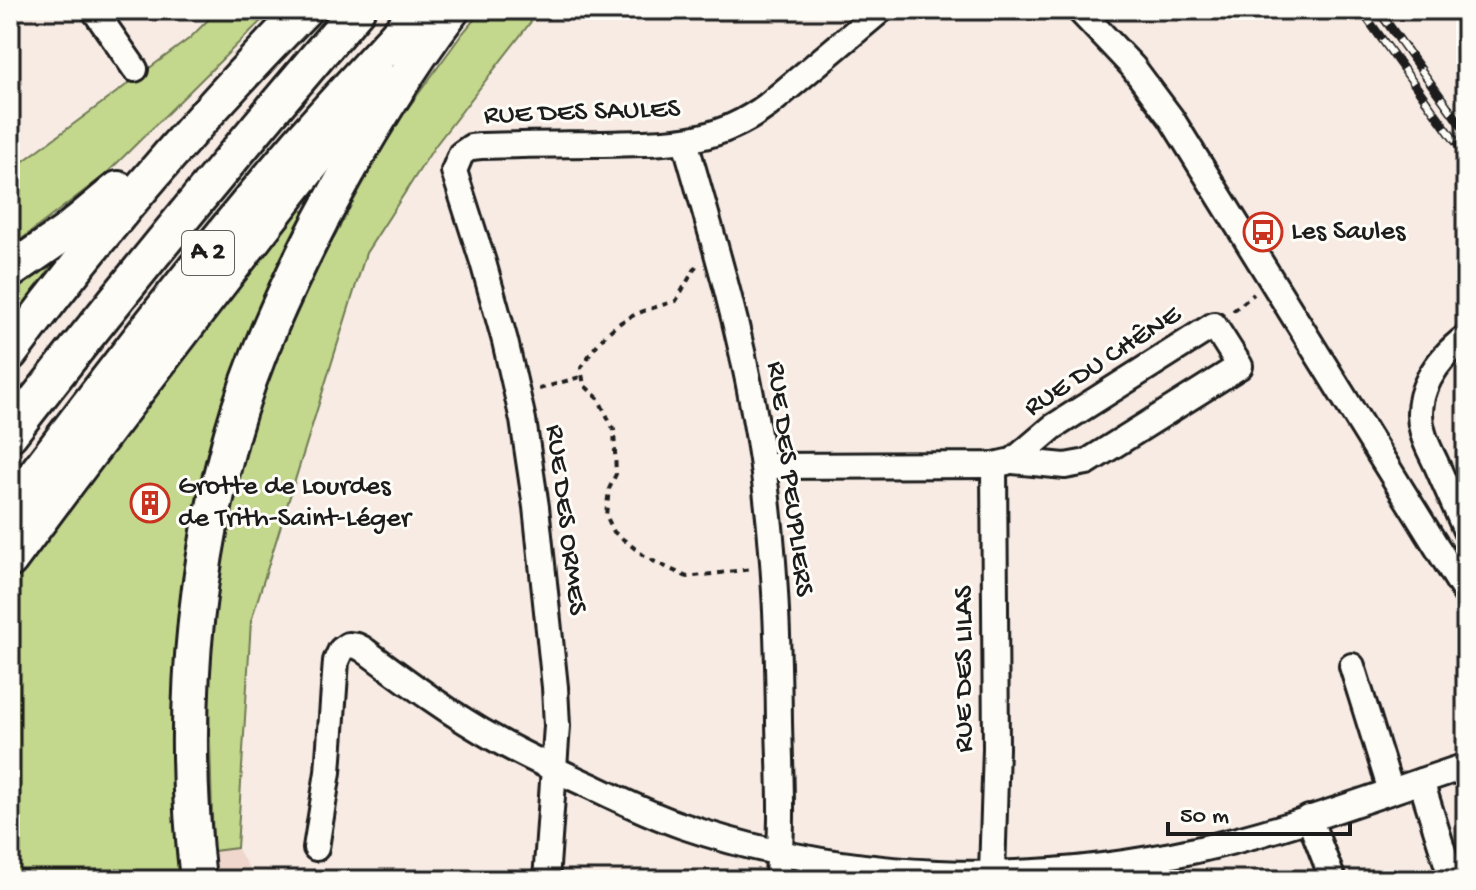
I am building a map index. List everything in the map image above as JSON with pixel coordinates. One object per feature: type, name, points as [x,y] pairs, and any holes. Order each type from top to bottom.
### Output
[{"type":"highway","points":[[10,353],[123,208],[304,10]]},
{"type":"highway","name":"A 2","points":[[10,434],[215,177],[357,10]]},
{"type":"highway","name":"A 2","points":[[10,508],[92,399],[243,210],[420,10]]},
{"type":"highway","points":[[10,560],[49,505],[340,130],[428,10]]},
{"type":"highway","points":[[198,880],[191,766],[192,661],[210,526],[231,437],[265,336],[311,240],[377,120],[452,10]]},
{"type":"highway","points":[[10,271],[86,217],[250,66]]},
{"type":"street","points":[[94,10],[135,69]]},
{"type":"street","name":"RUE DES SAULES","points":[[454,177],[458,159],[471,147],[685,141],[726,130],[755,115],[881,10]]},
{"type":"street","points":[[1079,10],[1133,67],[1171,118],[1466,594]]},
{"type":"street","name":"RUE DES PEUPLIERS","points":[[685,141],[724,274],[754,408],[763,466],[774,566],[779,686],[780,852],[777,880]]},
{"type":"street","name":"RUE DES ORMES","points":[[454,177],[483,262],[505,341],[527,444],[536,507],[557,726],[546,880]]},
{"type":"street","name":"RUE DU CHÊNE","points":[[763,466],[1004,463],[1065,466],[1087,462],[1240,366],[1214,325],[1053,427],[1004,463]]},
{"type":"street","points":[[1466,337],[1436,366],[1421,399],[1420,412],[1423,434],[1466,531]]},
{"type":"street","name":"RUE DES LILAS","points":[[992,873],[1004,463]]},
{"type":"street","points":[[316,848],[328,772],[336,661],[341,650],[348,645],[363,649],[496,740],[666,820],[810,860],[864,868],[965,876],[1076,869],[1176,855],[1309,818],[1466,766]]},
{"type":"street","points":[[1352,666],[1391,791]]},
{"type":"street","points":[[1421,781],[1452,880]]},
{"type":"street","points":[[1309,818],[1333,880]]},
{"type":"path","points":[[712,235],[676,301],[642,310],[618,322],[597,343],[581,368],[584,385],[598,398],[614,430],[616,474],[609,489],[606,515],[614,532],[647,558],[687,577],[774,566]]},
{"type":"path","points":[[1214,325],[1272,280]]},
{"type":"path","points":[[517,396],[583,376]]},
{"type":"shaded area","points":[[237,848],[256,880],[217,880],[213,851]]},
{"type":"green space","points":[[218,10],[272,10],[106,174],[10,248],[10,171],[190,38]]},
{"type":"green space","points":[[482,10],[540,10],[435,146],[366,253],[251,621],[237,848],[213,851],[208,667],[224,539],[244,444],[274,362],[322,259],[392,130]]},
{"type":"green space","points":[[296,207],[311,216],[245,354],[192,532],[175,690],[186,880],[10,880],[10,582],[60,509]]},
{"type":"green space","points":[[53,257],[61,261],[10,328],[10,281]]},
{"type":"railway","points":[[1361,10],[1466,156]]},
{"type":"railway","points":[[1378,10],[1466,132]]},
{"type":"place","name":"Les Saules","points":[[1263,232]]},
{"type":"place","name":"Grotte de Lourdes de Trith-Saint-Léger","points":[[150,503]]}]
